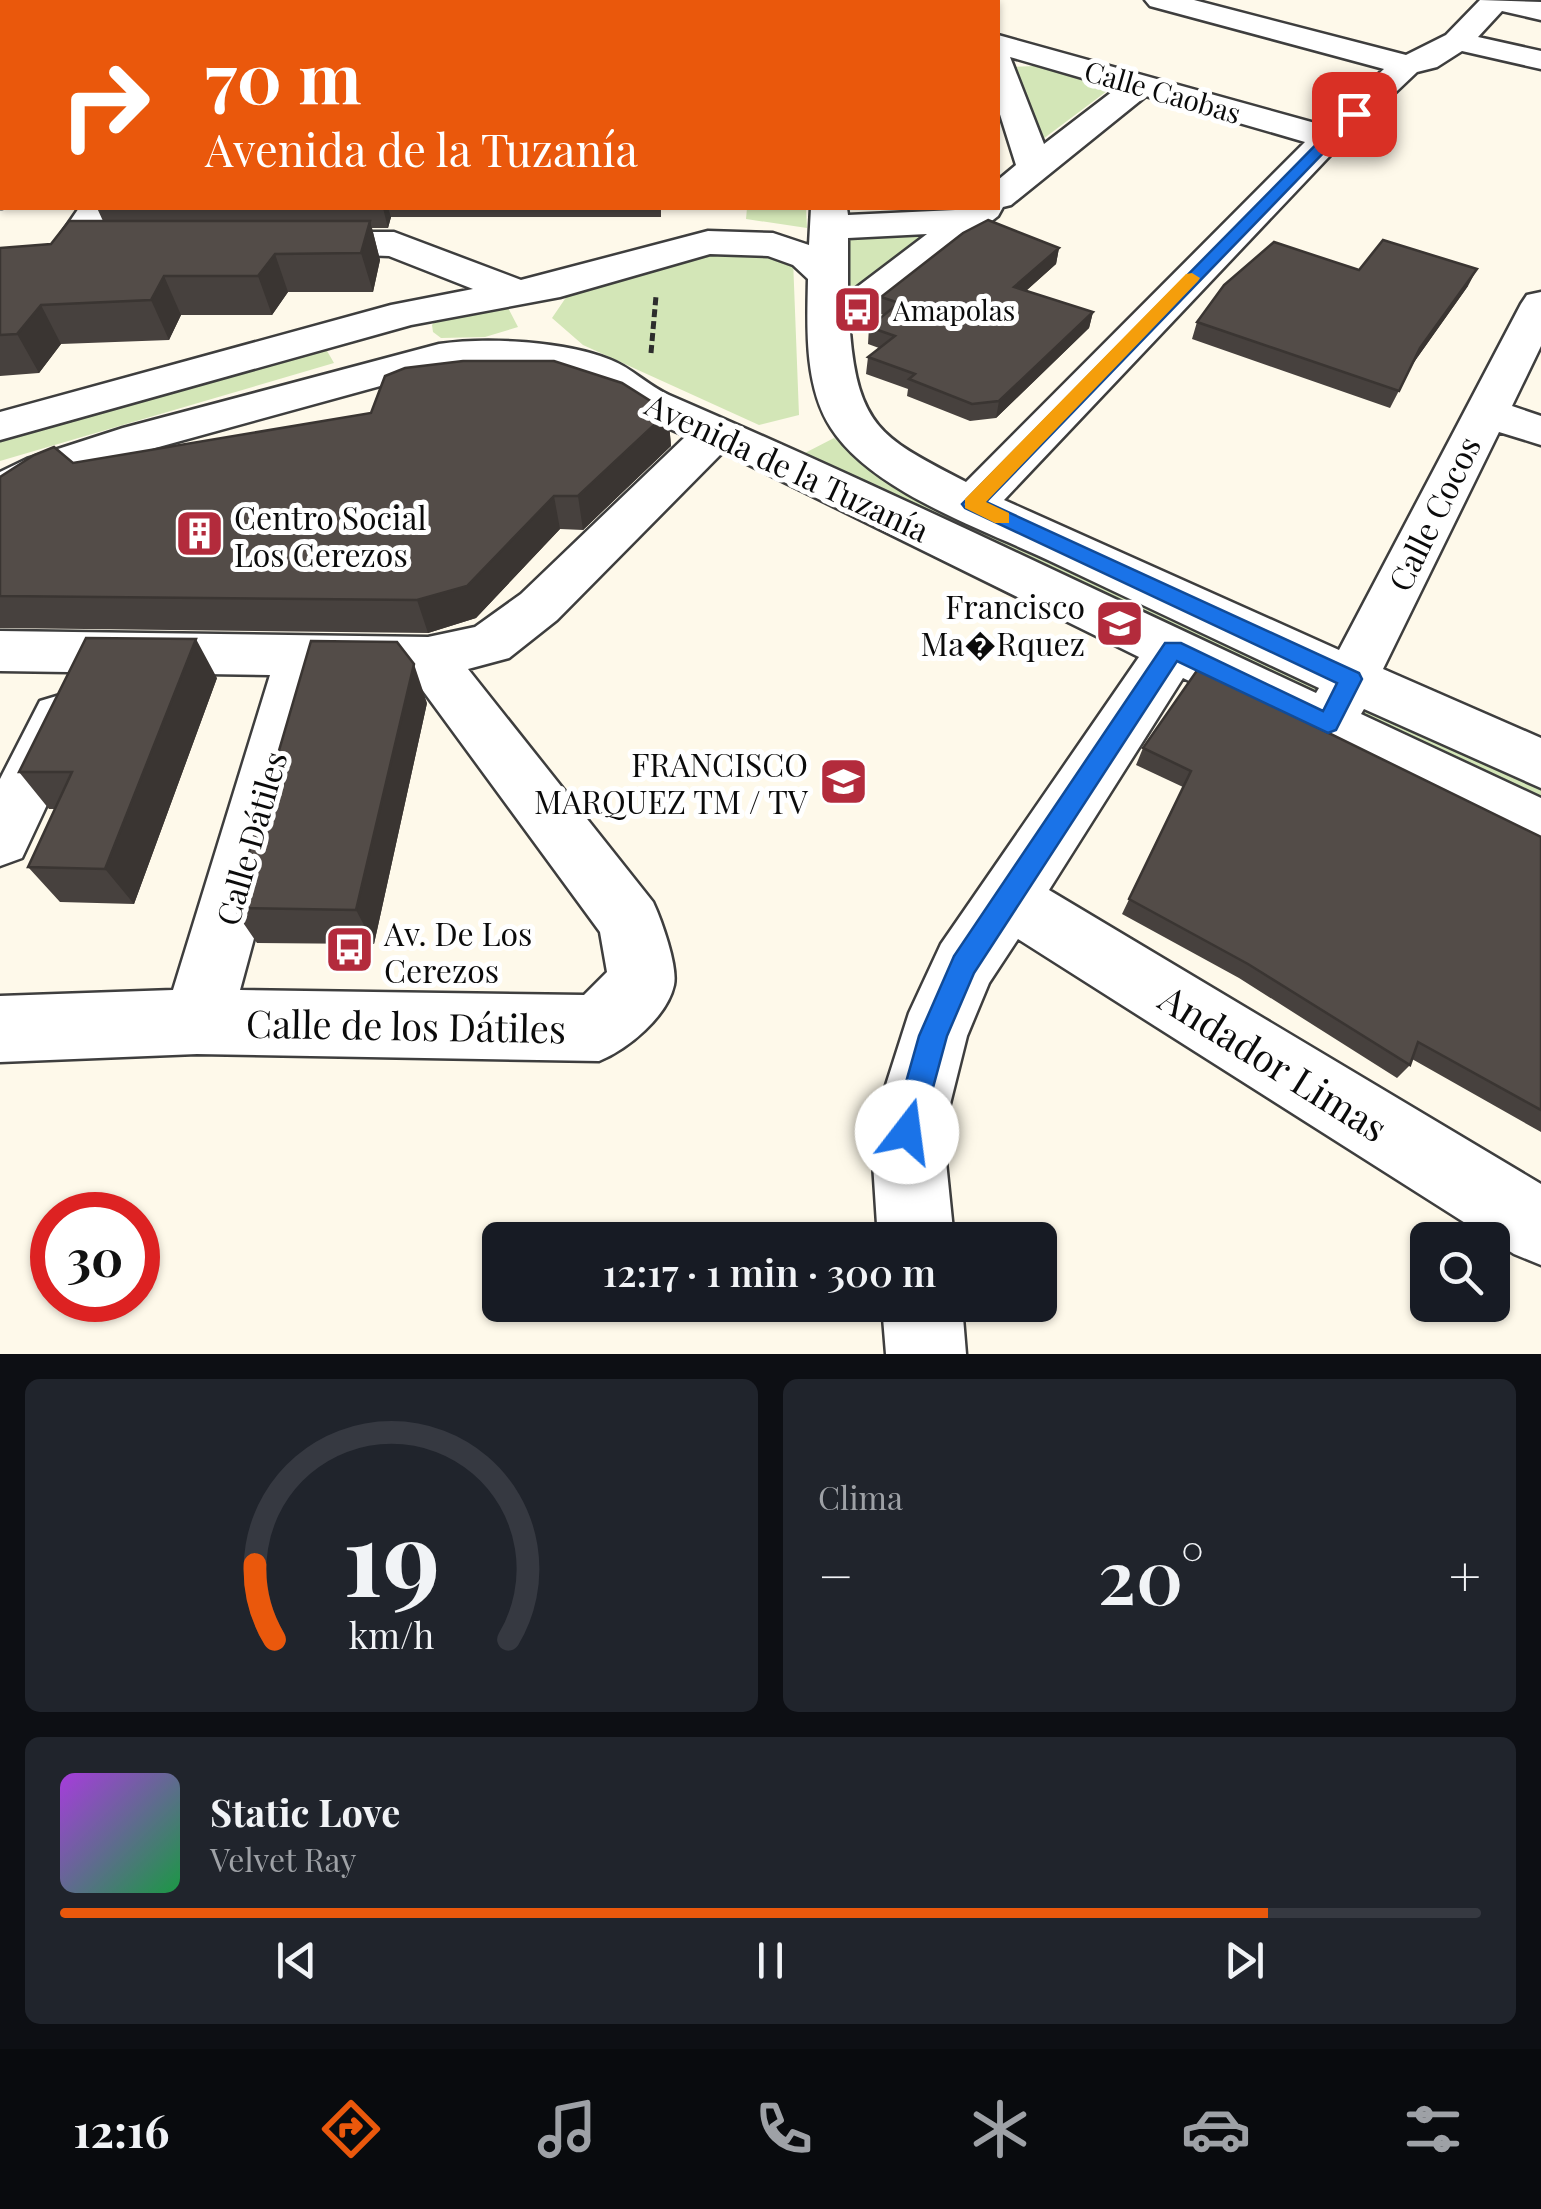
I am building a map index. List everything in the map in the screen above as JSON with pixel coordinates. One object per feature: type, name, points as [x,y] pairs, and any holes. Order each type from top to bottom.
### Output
[{"type":"street","points":[[1160,0],[1406,64],[1426,60],[1457,41],[1484,3],[1541,11]]},
{"type":"street","points":[[1292,32],[1317,11]]},
{"type":"street","points":[[1457,41],[1541,60]]},
{"type":"street","name":"Calle Caobas","points":[[1000,45],[1328,138]]},
{"type":"street","points":[[972,504],[1328,138],[1406,64]]},
{"type":"street","points":[[1000,68],[1035,168]]},
{"type":"street","points":[[1000,196],[1142,84]]},
{"type":"street","points":[[0,272],[56,271],[92,245],[98,210]]},
{"type":"street","points":[[0,426],[406,314],[560,285],[700,240],[721,224],[729,210]]},
{"type":"street","points":[[0,651],[428,657],[490,644],[539,607],[732,439],[783,448],[815,438],[832,420],[836,399],[828,217],[964,210]]},
{"type":"street","points":[[830,328],[982,210]]},
{"type":"street","points":[[667,253],[730,240],[773,244],[807,257],[830,278]]},
{"type":"street","points":[[262,244],[394,244],[518,293]]},
{"type":"street","points":[[560,285],[544,307],[540,322],[544,334],[574,358],[597,369]]},
{"type":"street","name":"Calle Cocos","points":[[1328,724],[1541,304]]},
{"type":"street","name":"Avenida de la Tuzanía","points":[[0,492],[44,470],[138,438],[439,357],[502,353],[597,369],[647,402],[1541,826]]},
{"type":"street","name":"Avenida de la Tuzanía","points":[[836,399],[851,426],[874,447],[972,504],[1541,764]]},
{"type":"street","points":[[1484,412],[1541,431]]},
{"type":"street","points":[[914,1222],[907,1132],[933,1036],[964,965],[1173,649]]},
{"type":"street","points":[[0,840],[92,652]]},
{"type":"street","name":"Calle Dátiles","points":[[197,1022],[304,654]]},
{"type":"street","name":"Calle de los Dátiles","points":[[0,1029],[197,1022],[600,1028],[642,982],[630,922],[428,657]]},
{"type":"street","name":"Andador Limas","points":[[1006,898],[1541,1227]]},
{"type":"street","points":[[923,1322],[926,1354]]},
{"type":"path","points":[[647,402],[667,253]]},
{"type":"green space","points":[[1058,65],[1119,82],[1039,142],[1012,67]]},
{"type":"green space","points":[[747,210],[806,210],[807,228],[746,219]]},
{"type":"green space","points":[[951,226],[866,292],[846,294],[842,233]]},
{"type":"green space","points":[[730,250],[793,259],[799,415],[759,425],[583,345],[552,318],[569,293],[684,256]]},
{"type":"green space","points":[[506,304],[518,327],[485,337],[441,338],[433,332],[432,325],[440,315]]},
{"type":"green space","points":[[319,337],[334,363],[0,461],[0,425]]},
{"type":"green space","points":[[834,438],[857,457],[1323,689],[1321,696],[803,454]]},
{"type":"green space","points":[[1359,704],[1541,787],[1541,798],[1355,711]]},
{"type":"building","points":[[988,220],[1059,248],[1014,287],[1093,312],[999,401],[972,404],[909,379],[915,374],[868,357],[895,336],[869,327],[899,303],[881,297],[963,233]]},
{"type":"building","points":[[69,221],[370,221],[361,253],[275,254],[258,276],[164,276],[151,300],[41,305],[17,334],[0,335],[0,248],[51,244]]},
{"type":"building","points":[[1383,240],[1477,269],[1420,348],[1399,391],[1197,322],[1224,285],[1274,242],[1359,270]]},
{"type":"building","points":[[463,361],[554,361],[622,383],[668,412],[578,496],[554,496],[467,586],[417,600],[0,596],[0,477],[34,455],[54,447],[73,463],[371,413],[385,376],[405,368]]},
{"type":"building","points":[[86,638],[196,639],[105,869],[28,867],[72,772],[19,772]]},
{"type":"building","points":[[311,641],[397,642],[414,664],[356,910],[233,908]]},
{"type":"building","points":[[1198,669],[1541,837],[1541,1110],[1418,1042],[1410,1065],[1248,964],[1129,899],[1191,771],[1143,748]]},
{"type":"slow traffic","points":[[1002,518],[972,504],[1192,278]]},
{"type":"place","name":"Amapolas","points":[[858,309]]},
{"type":"place","name":"Centro Social Los Cerezos","points":[[199,534]]},
{"type":"place","name":"Francisco Ma�Rquez","points":[[1120,623]]},
{"type":"place","name":"FRANCISCO MARQUEZ TM / TV","points":[[843,781]]},
{"type":"place","name":"Av. De Los Cerezos","points":[[349,950]]},
{"type":"route","points":[[907,1132],[933,1036],[964,965],[1173,649],[1328,724],[1351,679],[972,504],[1354,114]]}]
